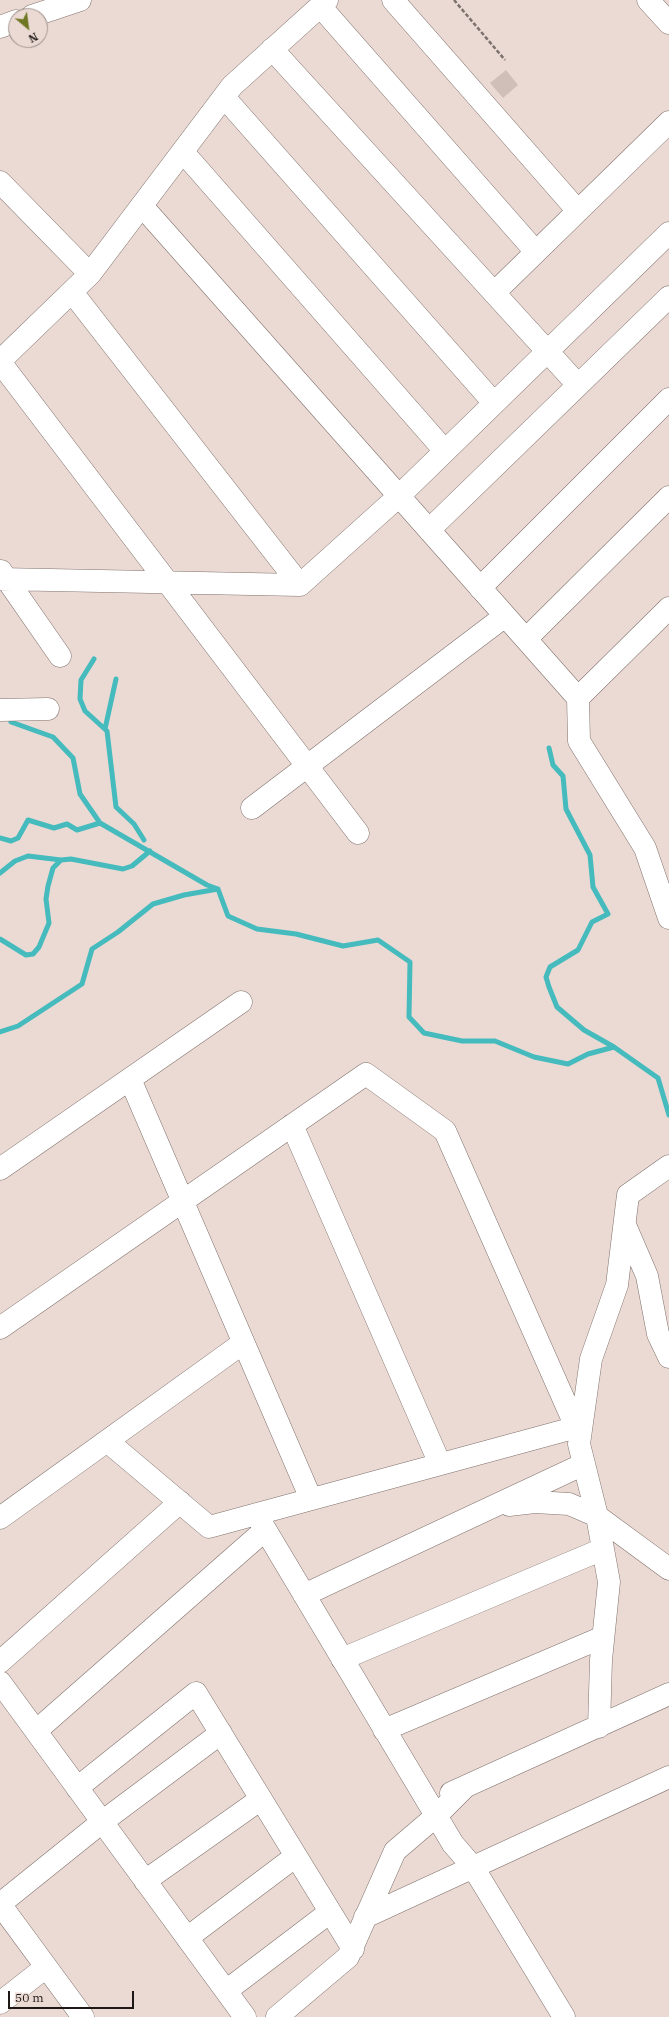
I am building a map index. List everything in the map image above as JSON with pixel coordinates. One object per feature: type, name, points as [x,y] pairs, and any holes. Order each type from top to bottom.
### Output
[{"type":"street","points":[[48,11],[80,0]]},
{"type":"street","points":[[393,0],[578,211]]},
{"type":"street","points":[[648,0],[669,23]]},
{"type":"street","points":[[358,833],[0,362],[90,274],[224,97],[244,73],[324,3],[536,252]]},
{"type":"street","points":[[272,49],[578,385]]},
{"type":"street","points":[[224,97],[494,403]]},
{"type":"street","points":[[494,293],[669,122]]},
{"type":"street","points":[[182,152],[445,451]]},
{"type":"street","points":[[0,182],[90,274]]},
{"type":"street","points":[[142,206],[578,698],[579,740],[645,848],[669,918]]},
{"type":"street","points":[[2,576],[300,585],[399,496],[669,233]]},
{"type":"street","points":[[72,292],[300,585]]},
{"type":"street","points":[[429,530],[669,297]]},
{"type":"street","points":[[480,588],[669,399]]},
{"type":"street","points":[[526,639],[669,496]]},
{"type":"street","points":[[2,576],[60,656]]},
{"type":"street","points":[[578,698],[669,608]]},
{"type":"street","points":[[252,808],[505,616]]},
{"type":"street","points":[[0,710],[48,709]]},
{"type":"street","points":[[0,1170],[241,1002]]},
{"type":"street","points":[[0,1328],[366,1074],[445,1131],[578,1426]]},
{"type":"street","points":[[130,1079],[311,1499]]},
{"type":"street","points":[[292,1125],[440,1464]]},
{"type":"street","points":[[599,1728],[601,1660],[609,1582],[596,1516],[579,1444],[578,1426],[591,1360],[618,1285],[628,1195],[669,1166]]},
{"type":"street","points":[[624,1224],[647,1276],[658,1334],[669,1357]]},
{"type":"street","points":[[0,1518],[243,1343]]},
{"type":"street","points":[[107,1441],[209,1527],[260,1522],[311,1499],[578,1426]]},
{"type":"street","points":[[304,1595],[584,1464]]},
{"type":"street","points":[[0,1662],[180,1502]]},
{"type":"street","points":[[494,1506],[535,1502],[569,1504],[596,1516],[669,1570]]},
{"type":"street","points":[[260,1522],[453,1844],[473,1867],[564,2017]]},
{"type":"street","points":[[36,1731],[260,1522]]},
{"type":"street","points":[[342,1659],[603,1549]]},
{"type":"street","points":[[384,1730],[603,1637]]},
{"type":"street","points":[[0,1682],[245,2017]]},
{"type":"street","points":[[77,1788],[196,1693],[353,1949]]},
{"type":"street","points":[[277,2017],[348,1957],[353,1949],[365,1917],[395,1851],[432,1809],[465,1787],[599,1728],[669,1694]]},
{"type":"street","points":[[83,2017],[0,1904],[102,1822],[221,1733]]},
{"type":"street","points":[[365,1917],[669,1777]]},
{"type":"street","points":[[145,1881],[261,1798]]},
{"type":"street","points":[[187,1938],[296,1856]]},
{"type":"street","points":[[226,1991],[330,1912]]},
{"type":"street","points":[[0,2003],[46,1967]]},
{"type":"path","points":[[454,0],[505,60]]},
{"type":"building","points":[[506,70],[518,85],[503,98],[490,83]]},
{"type":"waterway","points":[[94,659],[81,680],[80,699],[85,711],[107,731],[116,807],[134,824],[144,840]]},
{"type":"waterway","points":[[105,729],[116,679]]},
{"type":"waterway","points":[[11,722],[53,737],[73,758],[80,794],[100,823]]},
{"type":"waterway","points":[[549,748],[553,765],[563,776],[566,809],[590,855],[593,887],[608,914],[592,922],[578,950],[550,967],[546,977],[549,987],[557,1007],[584,1030],[614,1047],[658,1078],[669,1115]]},
{"type":"waterway","points":[[0,838],[11,841],[18,838],[28,820],[54,828],[67,824],[77,830],[100,823],[207,885],[218,889],[228,916],[257,929],[296,934],[343,946],[378,940],[410,962],[409,1017],[424,1033],[462,1041],[495,1041],[534,1057],[568,1064],[588,1054],[614,1047]]},
{"type":"waterway","points":[[0,939],[26,955],[33,954],[39,947],[49,923],[46,899],[48,886],[53,868],[61,860],[71,859],[123,869],[132,866],[150,851]]},
{"type":"waterway","points":[[0,873],[15,861],[28,856],[61,860]]},
{"type":"waterway","points":[[0,1032],[18,1026],[82,984],[92,949],[118,932],[153,904],[184,895],[218,889]]}]
